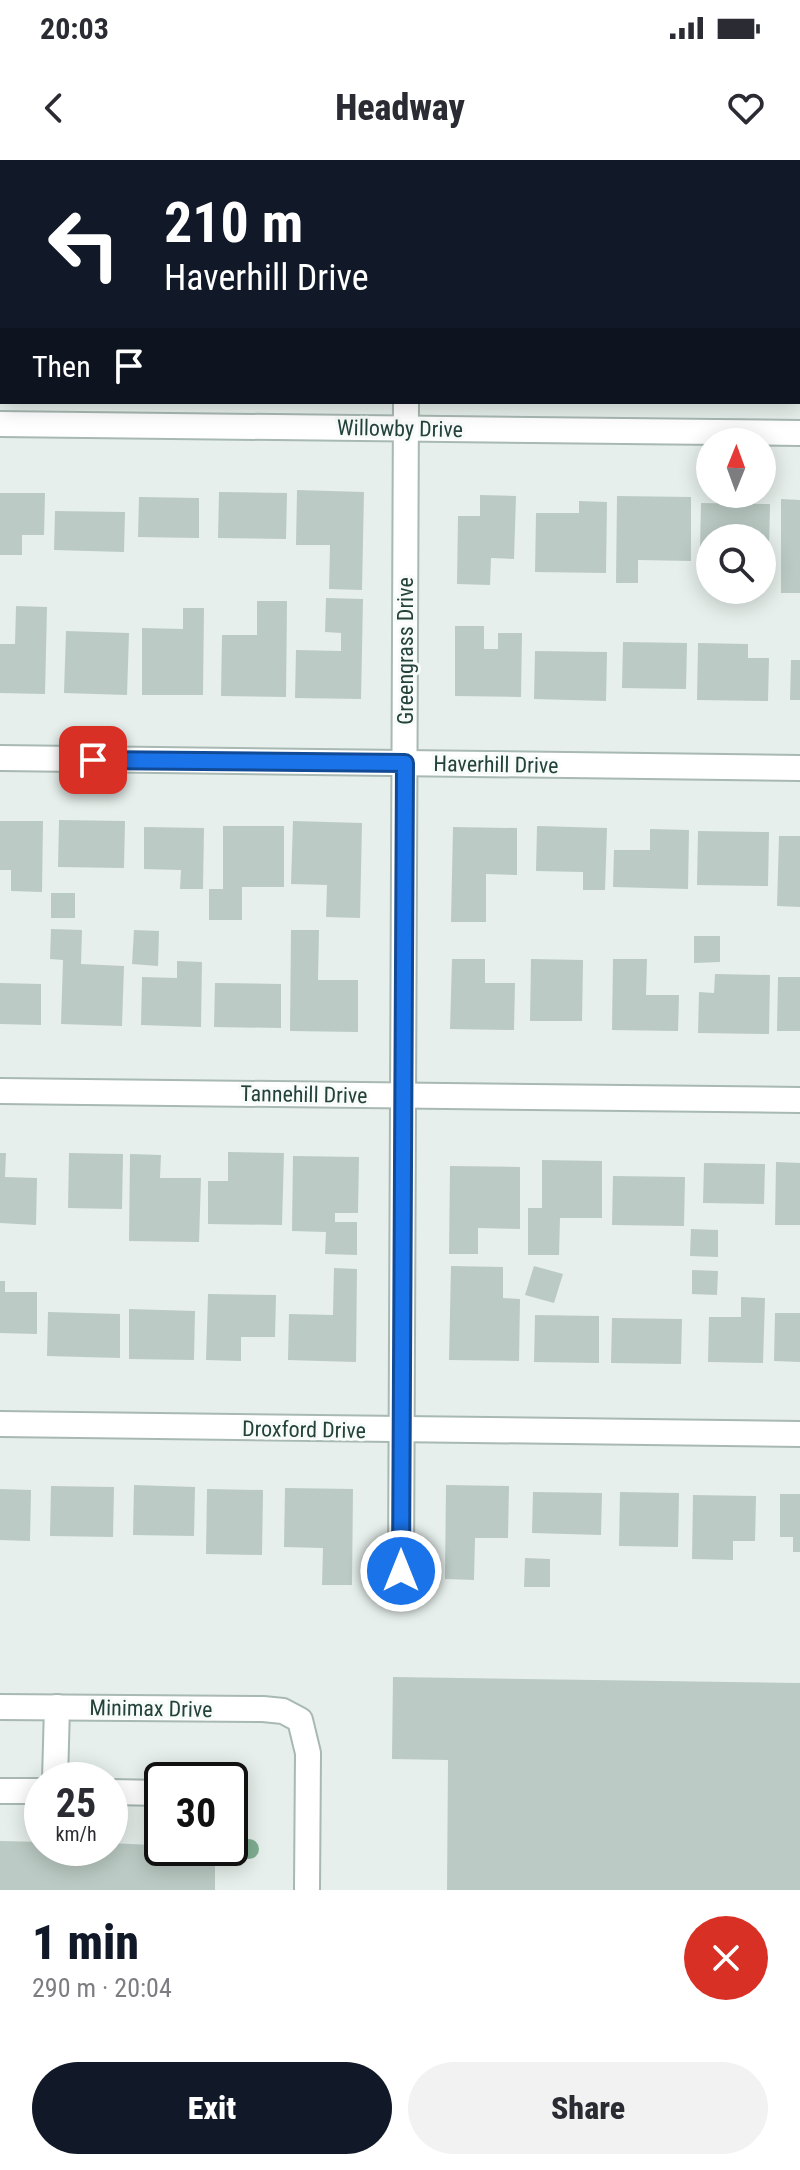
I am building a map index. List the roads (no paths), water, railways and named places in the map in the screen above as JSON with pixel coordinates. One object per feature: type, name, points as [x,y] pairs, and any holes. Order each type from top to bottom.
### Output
[{"type":"street","name":"Greengrass Drive","points":[[401,1571],[406,404]]},
{"type":"street","name":"Willowby Drive","points":[[0,424],[800,433]]},
{"type":"street","name":"Haverhill Drive","points":[[0,758],[800,768]]},
{"type":"street","name":"Tannehill Drive","points":[[0,1091],[800,1100]]},
{"type":"street","name":"Droxford Drive","points":[[0,1424],[800,1434]]},
{"type":"street","name":"Minimax Drive","points":[[0,1707],[263,1709],[283,1711],[300,1720],[308,1753],[307,1890]]},
{"type":"street","points":[[55,1762],[57,1707]]},
{"type":"street","points":[[0,1791],[24,1791]]}]
